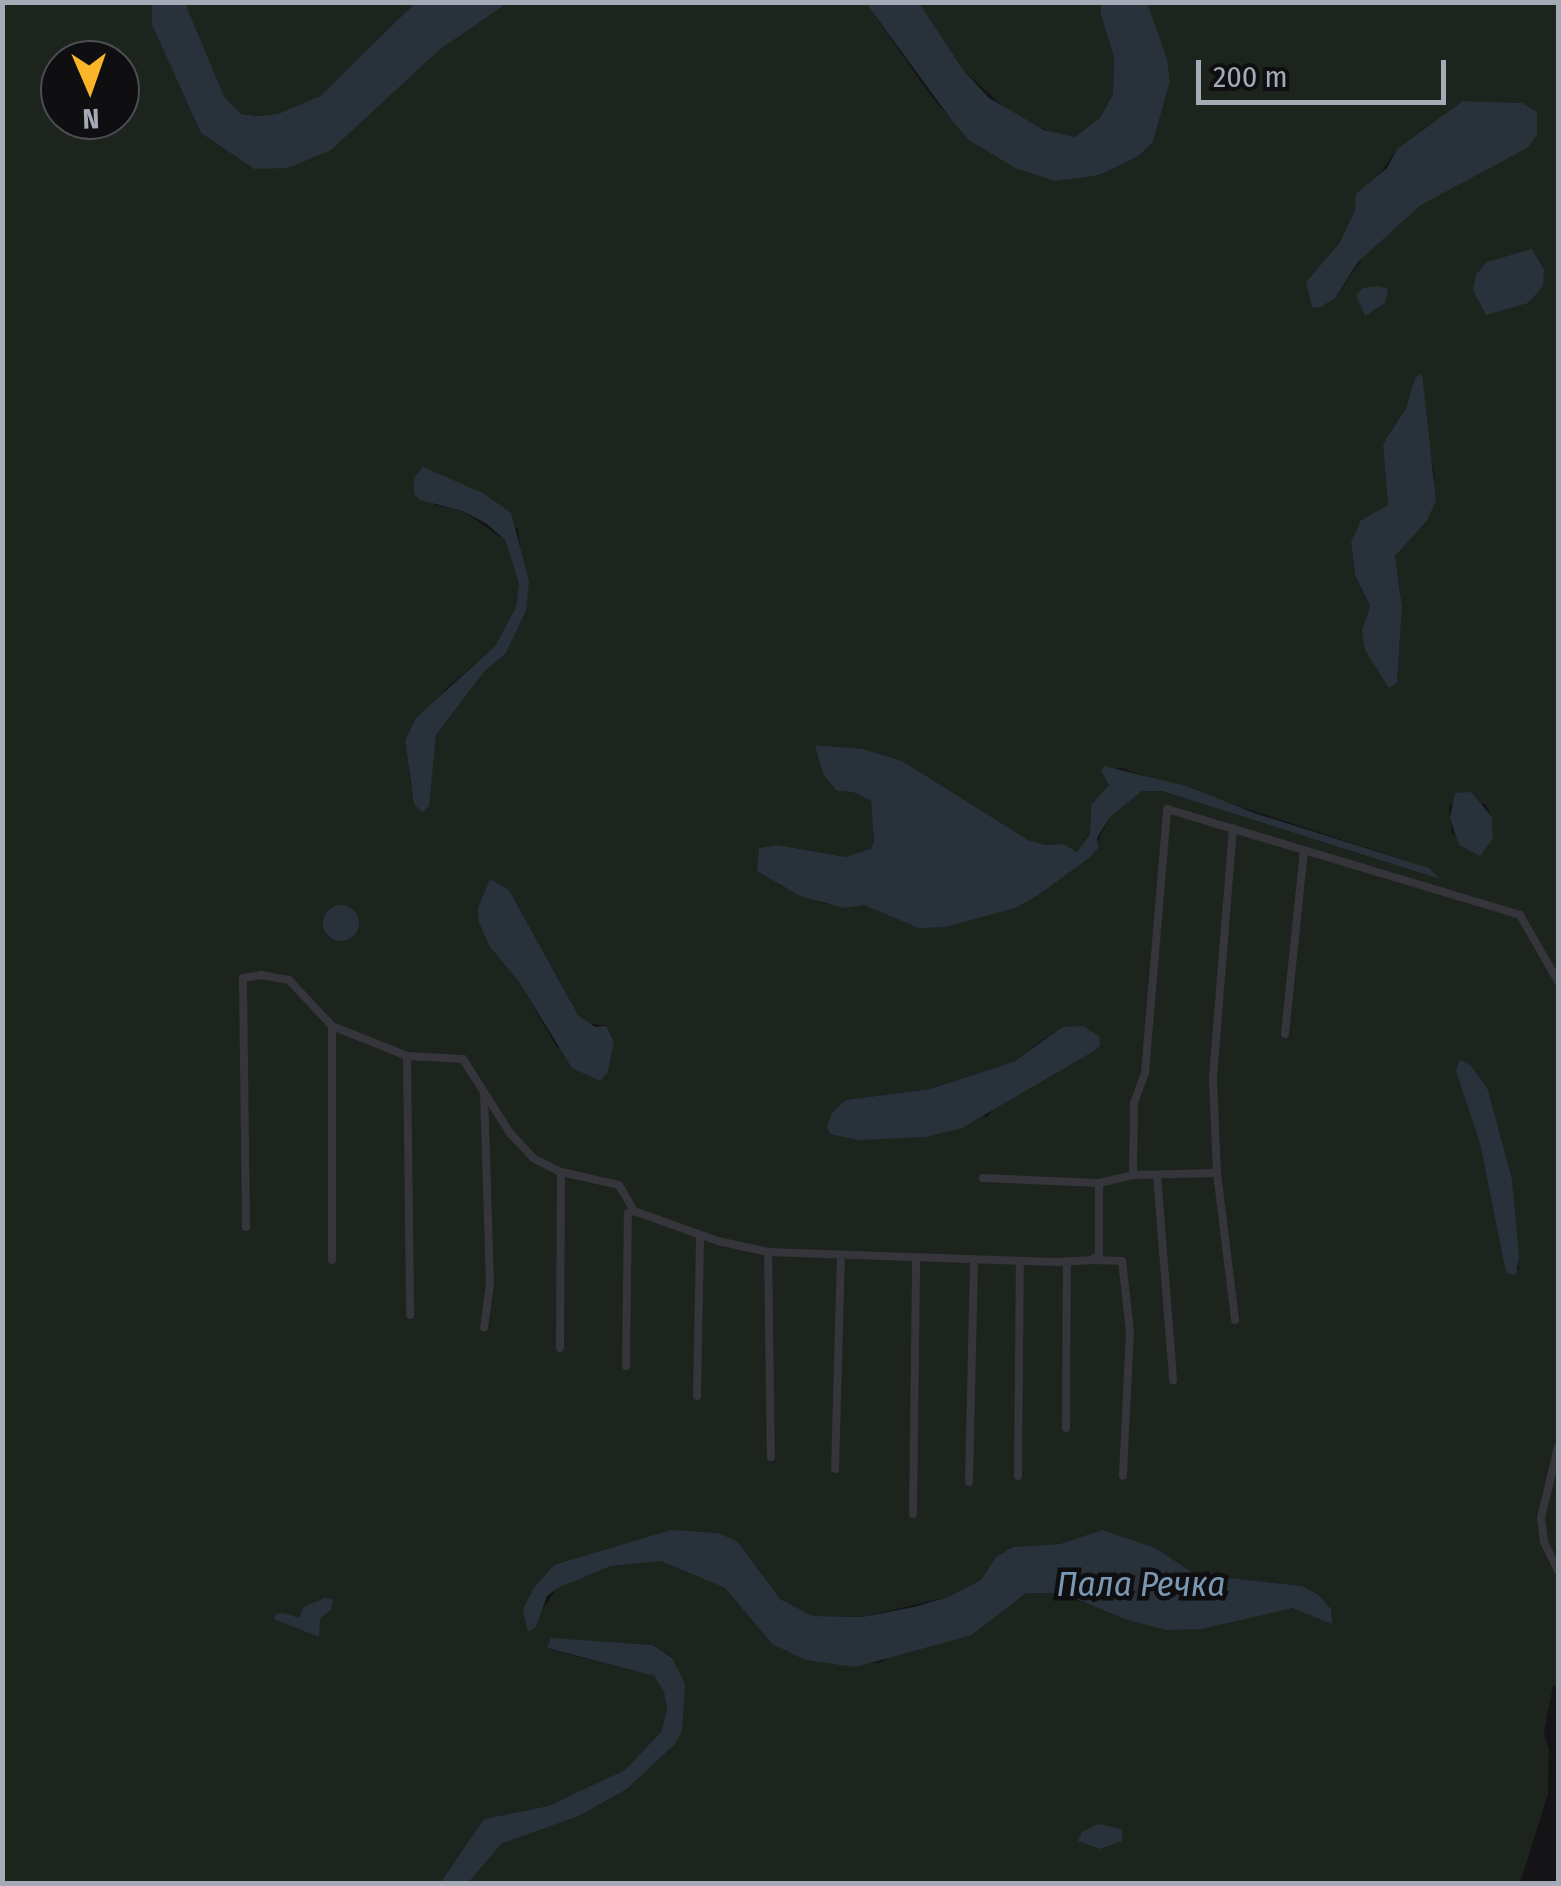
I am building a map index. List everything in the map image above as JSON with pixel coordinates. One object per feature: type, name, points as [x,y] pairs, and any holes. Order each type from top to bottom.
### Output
[{"type":"street","points":[[1132,1175],[1134,1104],[1145,1072],[1168,810],[1520,915],[1558,980]]},
{"type":"street","points":[[1233,828],[1213,1080],[1217,1173],[1235,1320]]},
{"type":"street","points":[[1285,1034],[1304,851]]},
{"type":"street","points":[[246,1227],[242,978],[261,975],[289,980],[332,1026],[407,1056],[462,1058],[533,1158],[560,1172],[619,1185],[634,1212]]},
{"type":"street","points":[[332,1026],[332,1260]]},
{"type":"street","points":[[407,1056],[410,1315]]},
{"type":"street","points":[[484,1092],[490,1284],[484,1328]]},
{"type":"street","points":[[560,1172],[560,1348]]},
{"type":"street","points":[[983,1178],[1099,1183],[1132,1175],[1217,1173]]},
{"type":"street","points":[[1157,1174],[1174,1380]]},
{"type":"street","points":[[1092,1260],[1099,1254],[1099,1183]]},
{"type":"street","points":[[626,1366],[628,1213],[768,1252],[916,1260],[1122,1261],[1130,1331],[1123,1476]]},
{"type":"street","points":[[696,1396],[700,1236]]},
{"type":"street","points":[[768,1252],[771,1457]]},
{"type":"street","points":[[835,1469],[841,1257]]},
{"type":"street","points":[[913,1514],[916,1260]]},
{"type":"street","points":[[970,1482],[974,1260]]},
{"type":"street","points":[[1018,1476],[1020,1261]]},
{"type":"street","points":[[1066,1428],[1067,1261]]},
{"type":"street","points":[[1558,1447],[1542,1518],[1544,1542],[1558,1571]]},
{"type":"shaded area","points":[[3,3],[152,3],[152,25],[201,133],[254,169],[507,3],[866,3],[931,96],[969,140],[1153,142],[1170,81],[1147,3],[1558,3],[1558,1686],[1553,1686],[1544,1732],[1549,1750],[1548,1794],[1520,1883],[468,1883],[501,1844],[579,1816],[627,1789],[675,1744],[672,1657],[653,1645],[552,1639],[548,1649],[654,1676],[665,1691],[667,1709],[661,1732],[625,1770],[548,1806],[484,1819],[440,1883],[3,1884]],"holes":[[[1463,101],[1522,103],[1459,184],[1421,205],[1364,256],[1335,298],[1309,278],[1340,242],[1355,210],[1397,149]],[[1415,378],[1435,477],[1426,522],[1395,556],[1402,607],[1397,683],[1366,616],[1370,607],[1355,575],[1351,542],[1361,520],[1388,505],[1383,444],[1406,408]],[[414,478],[518,529],[526,611],[506,653],[484,672],[436,735],[432,767],[411,787],[405,741],[446,689],[495,646],[516,607],[519,584],[505,540],[463,511],[435,505]],[[816,745],[863,749],[901,761],[1028,840],[1064,844],[1077,852],[1090,833],[1091,805],[1109,785],[1102,771],[1121,768],[1429,868],[1437,878],[1162,791],[1142,791],[1110,817],[1089,858],[1015,908],[906,919],[864,905],[825,904],[779,885],[759,848],[777,845],[846,857],[870,849],[874,842],[871,801],[853,792],[837,791],[823,774]],[[1485,804],[1492,817],[1493,838],[1452,834],[1449,805]],[[509,890],[578,1015],[585,1023],[606,1026],[614,1040],[608,1072],[557,1047],[519,982],[490,947],[479,923]],[[1048,1036],[987,1117],[846,1100],[930,1089],[1013,1062]],[[1456,1071],[1488,1090],[1512,1179],[1519,1270],[1504,1263],[1480,1143]],[[1102,1530],[1156,1548],[1193,1574],[1302,1586],[1319,1595],[1331,1609],[1331,1623],[1292,1608],[1166,1630],[1127,1620],[1062,1593],[1026,1593],[972,1635],[903,1650],[879,1663],[805,1660],[772,1644],[725,1588],[661,1561],[610,1565],[556,1589],[528,1631],[524,1610],[533,1589],[554,1565],[738,1542],[780,1599],[813,1616],[862,1617],[948,1597],[981,1580],[996,1557],[1013,1547],[1060,1544]]]},
{"type":"shaded area","points":[[185,3],[415,3],[320,96],[278,114],[257,116],[241,114],[224,96]]},
{"type":"shaded area","points":[[919,3],[1102,3],[1100,12],[1114,57],[1113,94],[1100,118],[1075,137],[1061,136],[1015,117],[964,71]]},
{"type":"water","points":[[152,3],[185,3],[224,96],[241,114],[257,116],[278,114],[320,96],[415,3],[507,3],[439,50],[331,150],[288,168],[254,169],[201,133],[152,25]]},
{"type":"water","points":[[866,3],[919,3],[964,71],[989,98],[1044,130],[1075,137],[1100,118],[1113,94],[1114,57],[1100,12],[1102,3],[1147,3],[1167,59],[1170,81],[1153,142],[1138,156],[1099,175],[1055,181],[1015,168],[969,140]]},
{"type":"water","points":[[1463,101],[1522,103],[1537,112],[1537,135],[1527,148],[1421,205],[1358,262],[1335,298],[1319,308],[1312,307],[1306,282],[1340,242],[1355,210],[1356,194],[1387,168],[1397,149]]},
{"type":"water","points":[[1532,249],[1544,270],[1543,286],[1528,303],[1486,315],[1473,290],[1476,275],[1487,262]]},
{"type":"water","points":[[1363,288],[1388,289],[1385,303],[1365,316],[1356,295]]},
{"type":"water","points":[[1422,373],[1436,501],[1426,522],[1395,556],[1402,607],[1397,683],[1389,688],[1365,650],[1362,631],[1370,606],[1355,575],[1351,542],[1361,520],[1388,505],[1383,444],[1406,408],[1415,378]]},
{"type":"water","points":[[423,467],[483,493],[511,513],[529,581],[526,611],[506,653],[484,672],[436,735],[429,806],[422,812],[414,804],[405,741],[416,718],[495,646],[516,607],[519,584],[505,540],[487,524],[463,511],[420,500],[414,494],[414,478]]},
{"type":"water","points":[[815,745],[863,749],[902,761],[1028,840],[1064,844],[1077,852],[1090,834],[1091,805],[1109,785],[1101,771],[1104,766],[1186,786],[1257,814],[1429,868],[1440,879],[1162,791],[1142,791],[1110,817],[1097,838],[1098,848],[1089,858],[1038,895],[1015,908],[945,927],[919,928],[864,905],[844,908],[800,896],[757,871],[759,848],[777,845],[846,857],[870,849],[874,842],[871,801],[853,792],[837,791],[823,774]]},
{"type":"water","points":[[1471,792],[1492,817],[1493,839],[1480,856],[1459,845],[1450,818],[1455,793]]},
{"type":"water","points":[[490,879],[509,890],[578,1015],[595,1027],[606,1026],[614,1041],[608,1072],[600,1081],[572,1068],[519,982],[490,947],[479,923],[478,908]]},
{"type":"water","points":[[341,905],[354,910],[359,923],[354,936],[341,941],[328,936],[323,923],[328,910]]},
{"type":"water","points":[[1083,1026],[1099,1036],[1100,1045],[1094,1051],[962,1128],[925,1137],[859,1140],[830,1134],[827,1127],[832,1113],[846,1100],[930,1089],[1013,1062],[1063,1027]]},
{"type":"water","points":[[1460,1060],[1471,1066],[1488,1090],[1512,1179],[1519,1257],[1516,1275],[1507,1273],[1504,1263],[1480,1143],[1456,1071]]},
{"type":"water","name":"Пала Речка","points":[[671,1530],[718,1533],[738,1542],[780,1599],[813,1616],[862,1617],[948,1597],[981,1580],[996,1557],[1013,1547],[1060,1544],[1102,1530],[1156,1548],[1194,1574],[1302,1586],[1319,1595],[1331,1609],[1332,1624],[1292,1608],[1202,1629],[1166,1630],[1127,1620],[1062,1593],[1026,1593],[972,1635],[855,1667],[805,1660],[772,1644],[725,1588],[661,1561],[610,1566],[556,1589],[547,1596],[536,1627],[528,1632],[523,1610],[533,1589],[554,1565]]},
{"type":"water","points":[[324,1598],[333,1599],[331,1610],[320,1618],[319,1637],[274,1619],[275,1614],[283,1613],[299,1618],[304,1607]]},
{"type":"water","points":[[551,1638],[653,1645],[672,1658],[685,1684],[682,1730],[675,1744],[627,1789],[579,1816],[501,1844],[468,1883],[440,1883],[484,1819],[548,1806],[625,1770],[661,1732],[667,1709],[664,1691],[654,1676],[547,1648]]},
{"type":"water","points":[[1098,1824],[1122,1829],[1122,1841],[1100,1849],[1078,1841],[1082,1832]]}]
